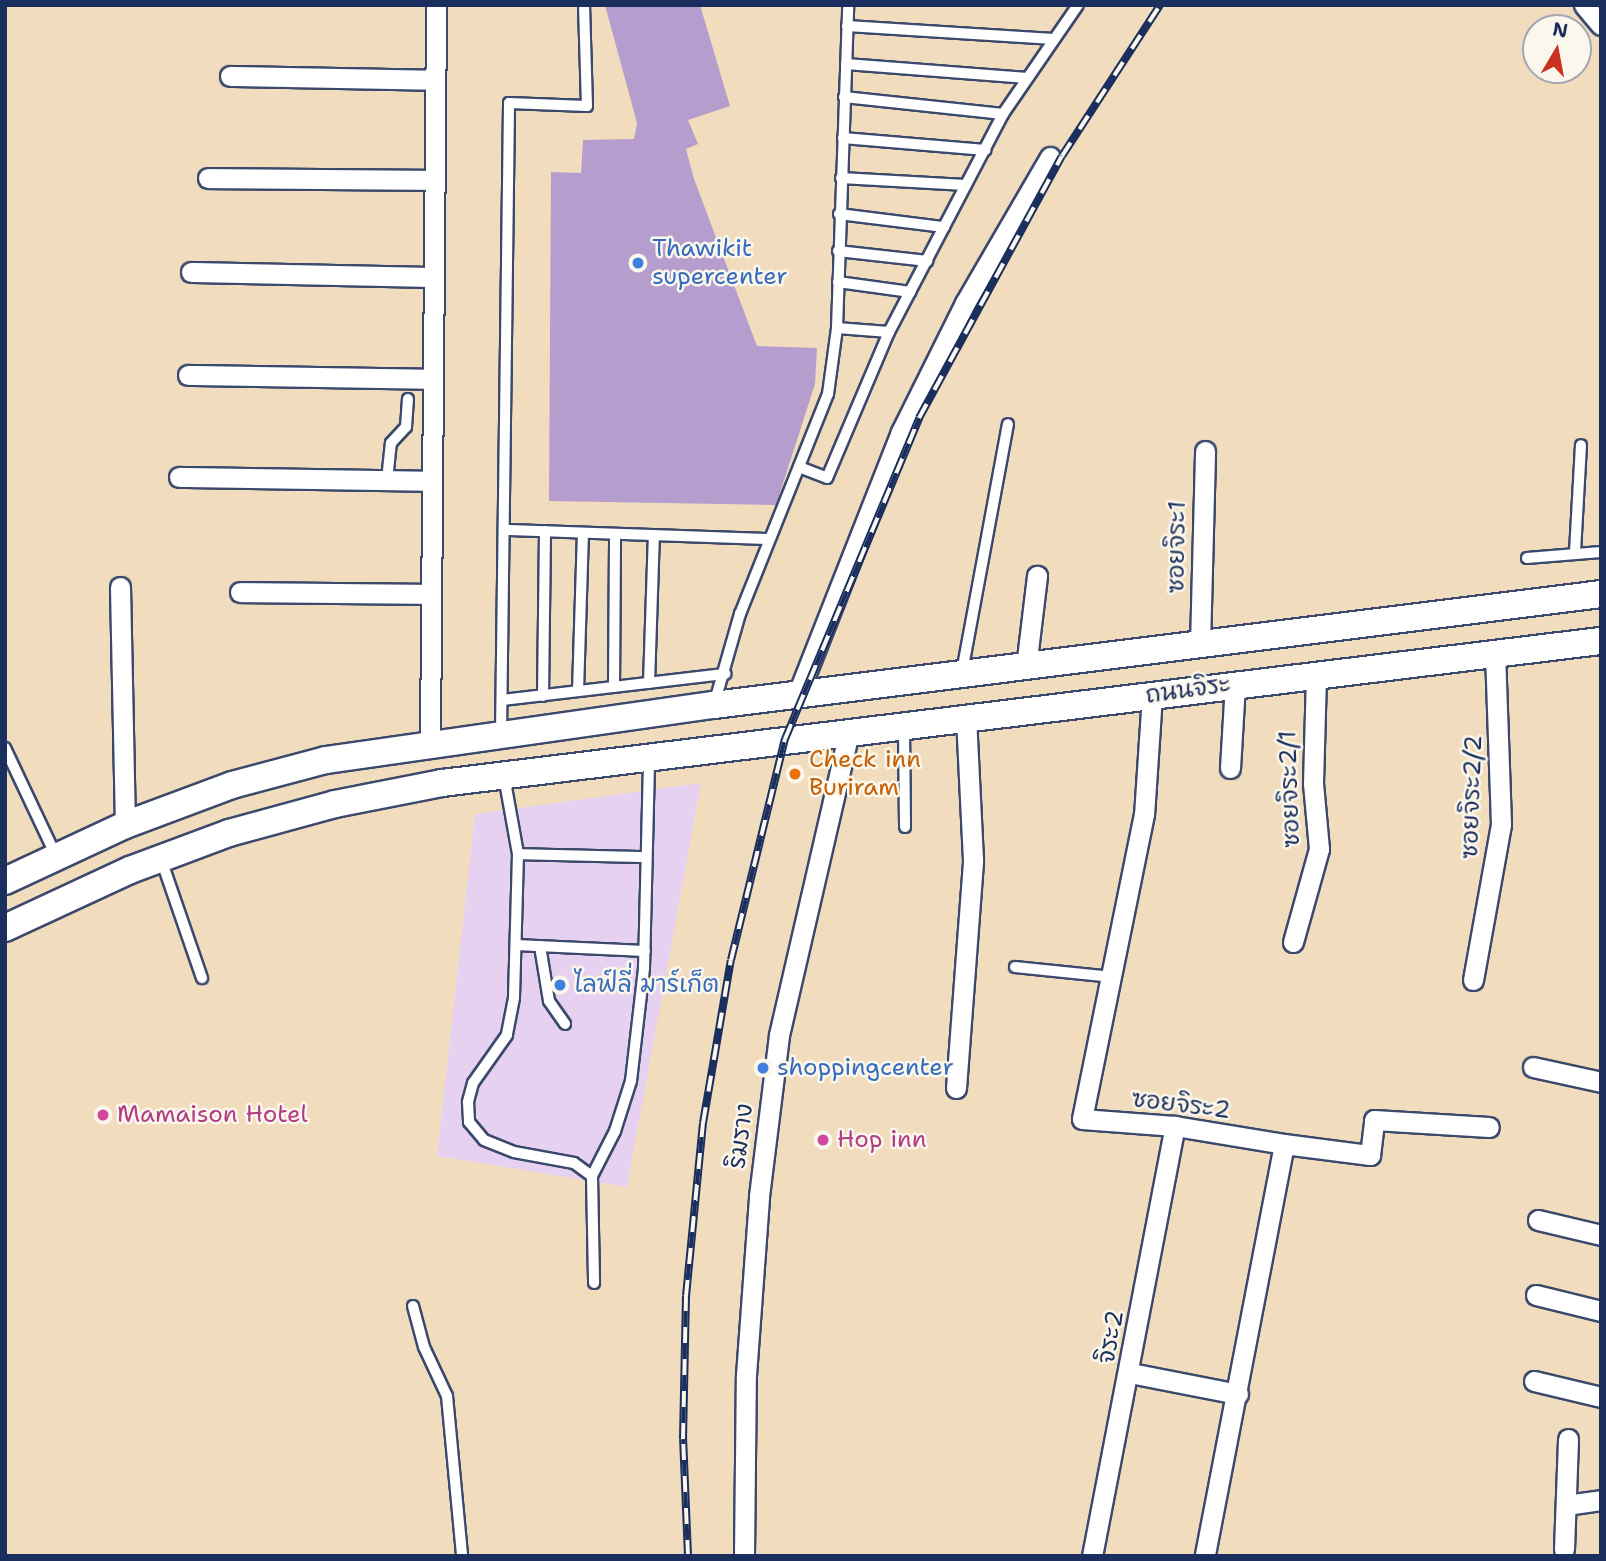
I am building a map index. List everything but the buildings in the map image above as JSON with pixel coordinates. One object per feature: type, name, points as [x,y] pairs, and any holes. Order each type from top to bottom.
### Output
[{"type":"main road","name":"ถนนจิระ","points":[[5,881],[125,825],[232,785],[326,760],[430,742],[714,705],[1601,594]]},
{"type":"main road","name":"ถนนจิระ","points":[[5,928],[161,859],[229,833],[335,804],[503,775],[1316,673],[1601,641]]},
{"type":"main road","points":[[776,740],[790,697]]},
{"type":"street","points":[[430,742],[436,5]]},
{"type":"street","points":[[1584,5],[1601,25]]},
{"type":"street","points":[[230,76],[435,80]]},
{"type":"street","points":[[790,697],[901,432],[965,303],[1050,157]]},
{"type":"street","points":[[208,178],[434,180]]},
{"type":"street","points":[[191,272],[433,277]]},
{"type":"street","points":[[188,375],[433,379]]},
{"type":"street","name":"ซอยจิระ1","points":[[1200,645],[1205,451]]},
{"type":"street","points":[[179,477],[432,481]]},
{"type":"street","points":[[1026,667],[1037,576]]},
{"type":"street","points":[[120,587],[125,825]]},
{"type":"street","points":[[240,592],[431,594]]},
{"type":"street","name":"ซอยจิระ2/2","points":[[1473,980],[1501,824],[1495,655]]},
{"type":"street","name":"ซอยจิระ2/1","points":[[1293,942],[1319,849],[1313,783],[1316,673]]},
{"type":"street","points":[[1230,768],[1235,684]]},
{"type":"street","name":"ซอยจิระ2","points":[[1152,695],[1144,814],[1114,977],[1082,1119],[1175,1126],[1370,1155],[1374,1120],[1489,1127]]},
{"type":"street","points":[[956,1088],[973,860],[967,718]]},
{"type":"street","name":"ริมราง","points":[[744,1556],[746,1375],[759,1196],[779,1035],[849,731]]},
{"type":"street","points":[[1533,1067],[1601,1082]]},
{"type":"street","name":"จิระ2","points":[[1092,1556],[1175,1126]]},
{"type":"street","points":[[1205,1556],[1284,1144]]},
{"type":"street","points":[[1538,1220],[1601,1235]]},
{"type":"street","points":[[1536,1295],[1601,1311]]},
{"type":"street","points":[[1129,1373],[1238,1394]]},
{"type":"street","points":[[1534,1381],[1601,1397]]},
{"type":"street","points":[[1564,1549],[1568,1439]]},
{"type":"street","points":[[1566,1505],[1601,1500]]},
{"type":"lane","points":[[714,705],[740,614],[828,394],[837,328],[848,5]]},
{"type":"lane","points":[[799,467],[827,478],[889,332],[1003,114],[1077,5]]},
{"type":"lane","points":[[501,734],[507,530],[509,103],[587,106],[585,6]]},
{"type":"lane","points":[[847,26],[1054,39]]},
{"type":"lane","points":[[846,64],[1027,78]]},
{"type":"lane","points":[[844,97],[1003,114]]},
{"type":"lane","points":[[843,138],[985,149]]},
{"type":"lane","points":[[841,178],[966,185]]},
{"type":"lane","points":[[839,214],[944,227]]},
{"type":"lane","points":[[838,251],[927,261]]},
{"type":"lane","points":[[838,282],[910,292]]},
{"type":"lane","points":[[837,328],[889,332]]},
{"type":"lane","points":[[387,480],[391,443],[406,427],[408,398]]},
{"type":"lane","points":[[961,676],[1008,424]]},
{"type":"lane","points":[[1575,552],[1581,445]]},
{"type":"lane","points":[[507,530],[769,539]]},
{"type":"lane","points":[[543,696],[545,531]]},
{"type":"lane","points":[[578,691],[583,533]]},
{"type":"lane","points":[[614,687],[615,534]]},
{"type":"lane","points":[[649,683],[654,535]]},
{"type":"lane","points":[[1527,558],[1575,552],[1601,552]]},
{"type":"lane","points":[[503,701],[725,674]]},
{"type":"lane","points":[[904,725],[905,827]]},
{"type":"lane","points":[[5,748],[56,856]]},
{"type":"lane","points":[[594,1283],[592,1176],[615,1131],[631,1081],[645,951],[649,757]]},
{"type":"lane","points":[[503,775],[518,854],[516,945],[507,1035],[473,1083],[469,1122],[484,1140],[514,1152],[574,1163],[592,1176]]},
{"type":"lane","points":[[518,854],[645,857]]},
{"type":"lane","points":[[161,859],[202,978]]},
{"type":"lane","points":[[516,945],[645,951]]},
{"type":"lane","points":[[540,946],[549,1002],[565,1024]]},
{"type":"lane","points":[[1015,967],[1114,977]]},
{"type":"lane","points":[[413,1306],[424,1347],[447,1396],[462,1556]]},
{"type":"shaded area","name":"ไลฟ์ลี่ มาร์เก็ต","points":[[701,783],[627,1187],[437,1156],[475,814]]},
{"type":"railway","points":[[688,1556],[683,1439],[686,1296],[703,1123],[731,960],[785,739],[919,418],[1062,156],[1160,5]]},
{"type":"place","name":"Thawikit supercenter","points":[[638,263]]},
{"type":"place","name":"Check inn Buriram","points":[[795,774]]},
{"type":"place","name":"ไลฟ์ลี่ มาร์เก็ต","points":[[560,985]]},
{"type":"place","name":"shoppingcenter","points":[[763,1068]]},
{"type":"place","name":"Mamaison Hotel","points":[[103,1115]]},
{"type":"place","name":"Hop inn","points":[[823,1140]]}]
